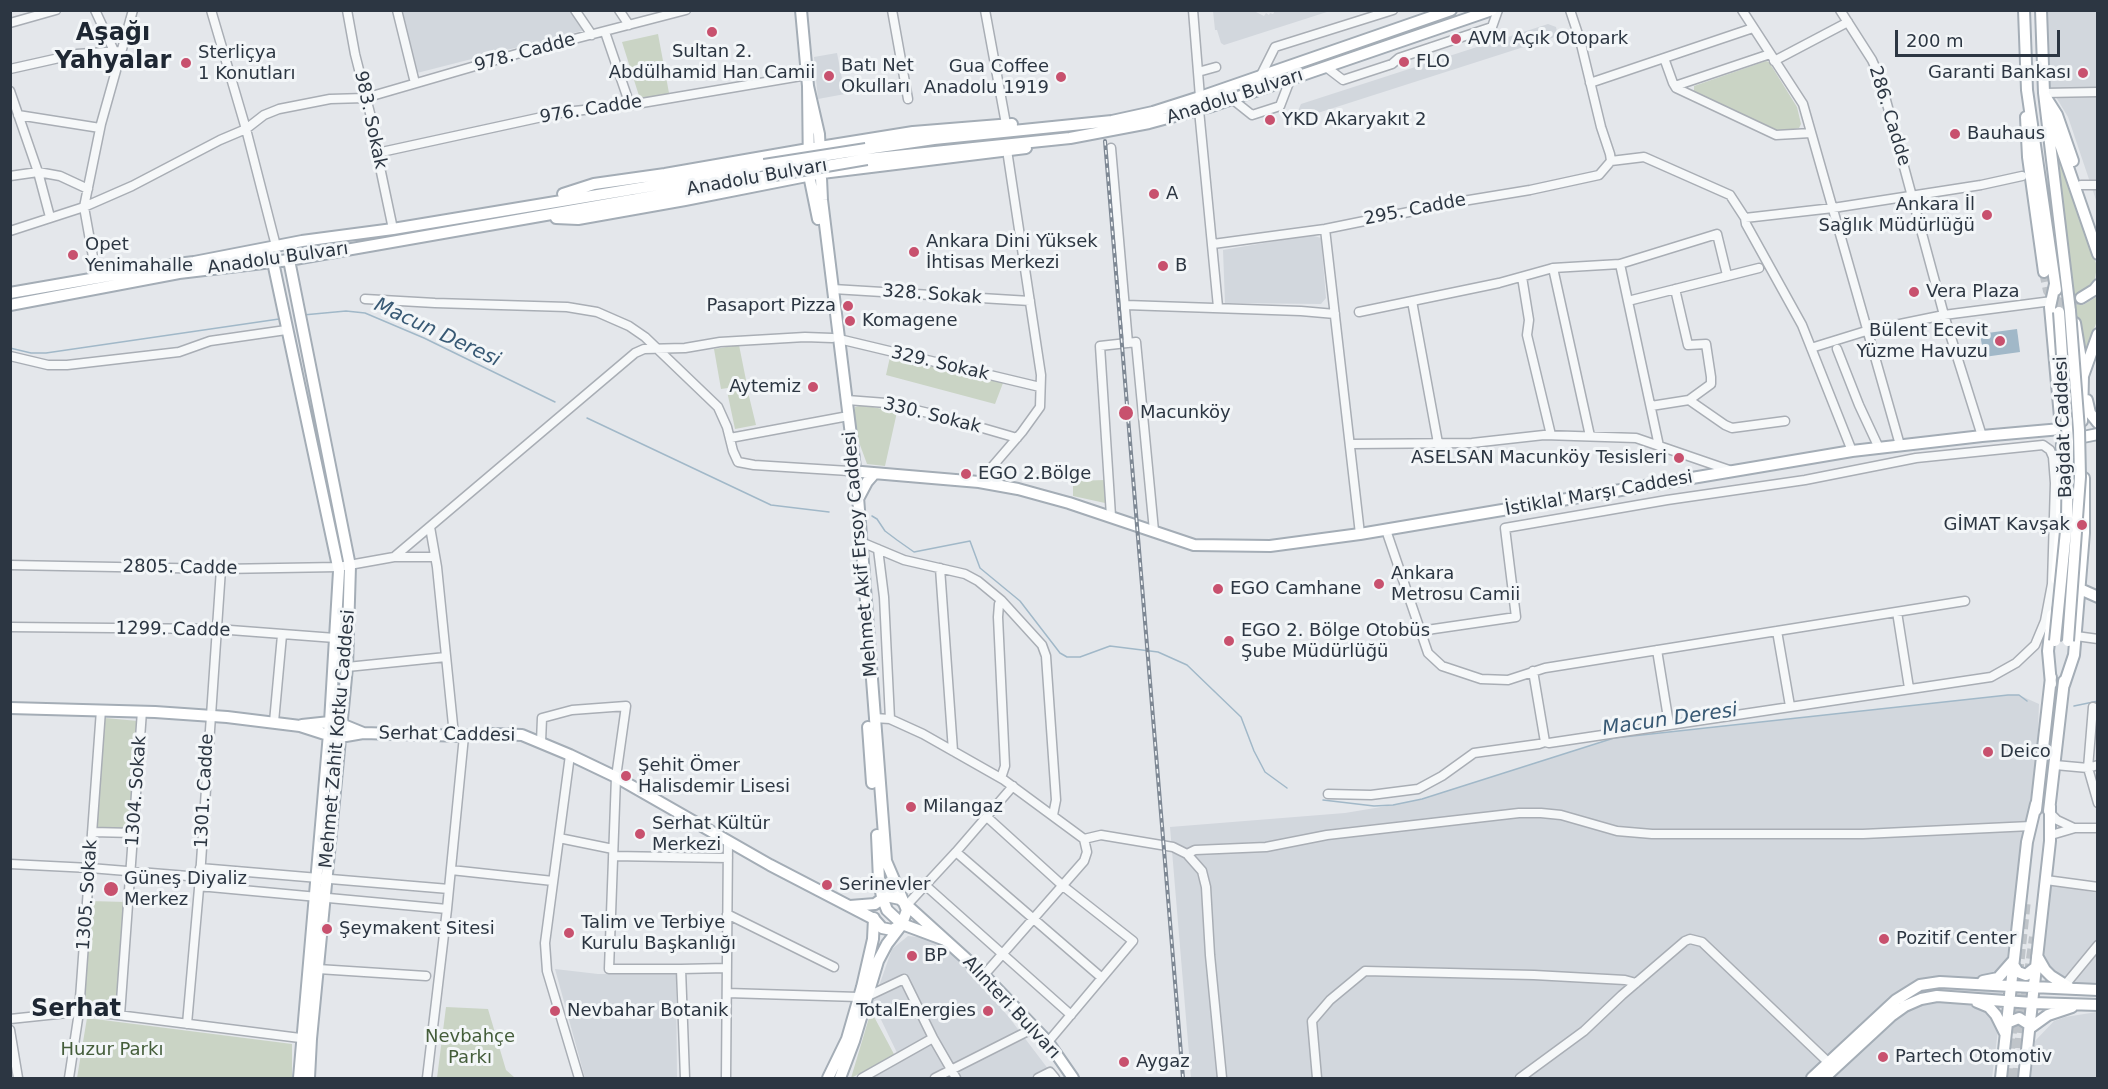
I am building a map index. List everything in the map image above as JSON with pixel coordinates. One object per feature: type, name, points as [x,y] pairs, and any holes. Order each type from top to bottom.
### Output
[{"type":"main road","points":[[801,10],[808,80]]},
{"type":"main road","name":"Anadolu Bulvarı","points":[[10,305],[178,273],[289,260],[534,217],[769,174],[944,138],[1112,121],[1153,112],[1200,97],[1451,10]]},
{"type":"main road","name":"Anadolu Bulvarı","points":[[867,154],[1096,134],[1199,110],[1492,10]]},
{"type":"main road","name":"Bağdat Caddesi","points":[[2024,10],[2027,90],[2059,312],[2068,441],[2067,521],[2032,845]]},
{"type":"main road","name":"Bağdat Caddesi","points":[[2024,1078],[2046,880],[2050,810],[2064,685],[2072,638],[2080,477],[2079,430],[2068,282],[2051,167],[2044,93],[2041,10]]},
{"type":"main road","name":"Mehmet Akif Ersoy Caddesi","points":[[808,80],[820,147],[822,200],[833,289],[843,417],[859,477],[858,500],[886,861],[906,906]]},
{"type":"main road","name":"Mehmet Akif Ersoy Caddesi","points":[[808,80],[809,175],[859,477],[879,880],[878,901],[902,924]]},
{"type":"main road","points":[[2027,90],[2025,135],[2044,272]]},
{"type":"main road","points":[[2044,93],[2058,115],[2097,233]]},
{"type":"main road","points":[[2044,93],[2097,254]]},
{"type":"main road","points":[[531,204],[594,184],[913,132],[1086,119],[1093,123]]},
{"type":"main road","points":[[769,174],[809,175],[1054,144],[1096,134]]},
{"type":"main road","points":[[843,143],[841,157],[848,169]]},
{"type":"main road","points":[[769,174],[779,171],[775,160],[770,156]]},
{"type":"main road","name":"Anadolu Bulvarı","points":[[10,293],[531,204],[676,182],[769,174]]},
{"type":"main road","name":"Mehmet Zahit Kotku Caddesi","points":[[289,260],[350,566],[347,667],[321,878],[307,1039],[309,1078]]},
{"type":"main road","name":"Mehmet Zahit Kotku Caddesi","points":[[273,262],[338,567],[321,878]]},
{"type":"main road","points":[[2061,433],[2070,443],[2082,432],[2097,424],[2090,413],[2068,282]]},
{"type":"main road","points":[[2051,684],[2048,651],[2061,521],[2062,453],[2050,307],[2055,284]]},
{"type":"main road","points":[[2081,298],[2094,290],[2097,285]]},
{"type":"main road","points":[[2072,638],[2080,589],[2084,533],[2083,376],[2097,334]]},
{"type":"main road","points":[[2060,415],[2071,419],[2083,414]]},
{"type":"main road","points":[[2061,433],[2071,423],[2082,432],[2097,434]]},
{"type":"main road","name":"İstiklal Marşı Caddesi","points":[[859,477],[979,482],[1045,496],[1202,546],[1270,546],[1386,530],[1852,451],[1982,436],[2061,433]]},
{"type":"main road","points":[[2062,453],[2072,447],[2083,453]]},
{"type":"main road","points":[[2080,589],[2097,597]]},
{"type":"main road","name":"Serhat Caddesi","points":[[10,708],[142,711],[210,716],[300,726],[340,737],[363,733],[522,735],[616,777],[728,841],[874,919],[882,928],[887,930],[898,928],[902,924]]},
{"type":"main road","name":"Serhat Caddesi","points":[[300,726],[330,722],[363,733]]},
{"type":"main road","points":[[2001,1078],[2019,905],[2036,804]]},
{"type":"main road","points":[[850,906],[896,896],[906,906],[907,916],[872,964]]},
{"type":"main road","name":"Mehmet Zahit Kotku Caddesi","points":[[299,1078],[318,969],[319,897]]},
{"type":"main road","points":[[828,1078],[847,1039],[872,964],[873,909],[878,901]]},
{"type":"main road","name":"Alınteri Bulvarı","points":[[906,906],[984,975],[1048,1042],[1073,1078]]},
{"type":"main road","name":"Alınteri Bulvarı","points":[[902,924],[945,940]]},
{"type":"main road","points":[[2014,962],[2021,975],[2026,975],[2037,961],[2045,970],[2069,987]]},
{"type":"main road","points":[[1971,983],[1998,978],[2014,962]]},
{"type":"main road","points":[[1812,1078],[1896,1000],[1920,985],[1941,982],[2097,990]]},
{"type":"main road","points":[[1990,1000],[1998,993],[1991,985]]},
{"type":"main road","points":[[1824,1078],[1891,1016],[1921,999],[1937,996],[2010,1002],[2097,1005]]},
{"type":"main road","points":[[840,1078],[854,1041],[862,997]]},
{"type":"main road","points":[[1968,998],[1989,1007],[2007,1029]]},
{"type":"main road","points":[[2007,1029],[2019,1018],[2030,1027],[2048,1014],[2078,1005]]},
{"type":"street","points":[[10,23],[56,10]]},
{"type":"street","points":[[94,10],[117,51]]},
{"type":"street","points":[[98,279],[84,207],[117,51],[133,10]]},
{"type":"street","points":[[211,10],[246,129],[276,246]]},
{"type":"street","name":"983. Sokak","points":[[347,10],[365,98],[374,125],[377,153],[393,229]]},
{"type":"street","points":[[397,10],[415,84]]},
{"type":"street","points":[[575,10],[592,35]]},
{"type":"street","points":[[619,10],[629,25]]},
{"type":"street","points":[[892,10],[908,99]]},
{"type":"street","points":[[985,10],[1006,124]]},
{"type":"street","points":[[1192,10],[1200,97]]},
{"type":"street","points":[[1260,77],[1275,47],[1393,10]]},
{"type":"street","points":[[1326,67],[1343,80],[1392,64],[1399,58],[1492,27],[1498,10]]},
{"type":"street","points":[[1570,10],[1611,161],[1644,157],[1730,195],[1745,218],[1746,224],[1802,325],[1852,451]]},
{"type":"street","points":[[1742,10],[1803,104],[1900,445]]},
{"type":"street","name":"286. Cadde","points":[[1840,10],[1872,60],[1880,78],[1944,315],[1982,436]]},
{"type":"street","name":"978. Cadde","points":[[10,231],[84,207],[132,186],[246,129],[264,115],[279,110],[330,99],[365,98],[686,11]]},
{"type":"street","points":[[1675,86],[1772,57],[1848,22]]},
{"type":"street","points":[[1590,83],[1753,28]]},
{"type":"street","points":[[605,32],[630,105]]},
{"type":"street","points":[[10,69],[77,54],[117,51]]},
{"type":"street","points":[[1664,58],[1675,86],[1776,135],[1811,132]]},
{"type":"street","points":[[1198,72],[1216,67]]},
{"type":"street","name":"976. Cadde","points":[[377,153],[565,112],[808,80]]},
{"type":"street","points":[[1232,99],[1252,115],[1280,106],[1290,80]]},
{"type":"street","points":[[10,91],[38,172],[50,217]]},
{"type":"street","points":[[2044,93],[2097,92]]},
{"type":"street","points":[[1199,110],[1218,307]]},
{"type":"street","points":[[18,115],[100,128]]},
{"type":"street","points":[[1111,148],[1128,343]]},
{"type":"street","points":[[979,482],[1040,407],[1041,375],[1007,150]]},
{"type":"street","name":"295. Cadde","points":[[1213,244],[1325,229],[1452,203],[1530,190],[1599,175],[1611,161]]},
{"type":"street","points":[[10,176],[38,172],[60,176],[88,189]]},
{"type":"street","points":[[1745,218],[1833,208],[1981,185],[2022,176]]},
{"type":"street","points":[[2081,185],[2097,185]]},
{"type":"street","points":[[1325,229],[1360,534]]},
{"type":"street","points":[[1359,312],[1499,284],[1553,268],[1620,264],[1717,234],[1727,275]]},
{"type":"street","points":[[1620,264],[1659,446]]},
{"type":"street","points":[[1553,268],[1590,436]]},
{"type":"street","points":[[1628,300],[1759,268]]},
{"type":"street","points":[[1522,277],[1529,320],[1527,335],[1551,435]]},
{"type":"street","name":"328. Sokak","points":[[833,289],[1030,301]]},
{"type":"street","points":[[1651,406],[1689,400],[1711,384],[1706,344],[1688,345],[1675,289]]},
{"type":"street","points":[[365,298],[582,308],[597,312],[645,336],[717,407],[727,427],[738,462],[859,477]]},
{"type":"street","points":[[1412,301],[1438,443]]},
{"type":"street","points":[[1811,348],[1866,331],[1944,315],[2052,301]]},
{"type":"street","points":[[1126,305],[1218,307],[1335,314]]},
{"type":"street","points":[[10,356],[48,365],[67,365],[179,352],[210,341],[286,330]]},
{"type":"street","name":"329. Sokak","points":[[394,557],[635,353],[644,349],[685,348],[720,342],[805,337],[836,339],[1040,387]]},
{"type":"street","points":[[1111,516],[1100,346],[1136,342],[1154,531]]},
{"type":"street","points":[[1837,349],[1879,448]]},
{"type":"street","name":"330. Sokak","points":[[847,400],[886,403],[1017,438]]},
{"type":"street","points":[[1689,400],[1728,427],[1785,421]]},
{"type":"street","points":[[730,438],[843,417]]},
{"type":"street","points":[[1351,444],[1472,443],[1551,435],[1636,438],[1732,471]]},
{"type":"street","points":[[1328,794],[1371,795],[1418,789],[1442,776],[1474,753],[1992,676],[2016,663],[2035,645],[2045,621],[2052,584],[2053,457],[2050,450],[2043,445],[1916,458],[1805,480],[1667,500],[1505,528],[1516,617],[1420,631]]},
{"type":"street","points":[[427,1078],[451,870],[459,736],[446,657],[430,527]]},
{"type":"street","points":[[1386,530],[1428,653],[1442,666],[1481,679],[1508,680],[1533,671],[1965,601]]},
{"type":"street","points":[[861,542],[904,560],[971,577],[1001,600],[1040,642],[1045,652],[1056,800],[1053,815]]},
{"type":"street","points":[[878,549],[888,663],[890,719]]},
{"type":"street","name":"2805. Cadde","points":[[10,565],[221,569],[338,567],[394,557],[435,557]]},
{"type":"street","points":[[940,568],[953,751]]},
{"type":"street","name":"1301. Cadde","points":[[187,1023],[200,877],[221,569]]},
{"type":"street","points":[[1001,600],[998,617],[1005,765],[1001,778]]},
{"type":"street","points":[[1898,612],[1909,688]]},
{"type":"street","name":"1299. Cadde","points":[[10,627],[218,630],[335,638]]},
{"type":"street","points":[[1777,631],[1790,706]]},
{"type":"street","points":[[274,722],[282,635]]},
{"type":"street","points":[[2072,638],[2097,639]]},
{"type":"street","points":[[1657,650],[1669,724]]},
{"type":"street","points":[[347,667],[446,657]]},
{"type":"street","points":[[870,665],[888,663]]},
{"type":"street","points":[[1533,671],[1545,742]]},
{"type":"street","points":[[541,742],[542,718],[572,710],[626,706],[616,777],[609,969],[727,968]]},
{"type":"street","points":[[2092,707],[2088,768],[2097,803]]},
{"type":"street","name":"1305. Sokak","points":[[69,1078],[79,1012],[101,710]]},
{"type":"street","name":"1304. Sokak","points":[[120,1015],[142,711]]},
{"type":"street","points":[[874,718],[890,719],[1001,778],[1084,839],[1087,852],[1084,861],[1000,954],[984,975]]},
{"type":"street","points":[[570,755],[545,943],[547,971],[579,1078]]},
{"type":"street","points":[[2055,765],[2088,768],[2097,765]]},
{"type":"street","points":[[906,906],[987,818],[1013,786]]},
{"type":"street","points":[[2050,810],[2057,820],[2075,828],[2097,828]]},
{"type":"street","points":[[1187,854],[1195,850],[1266,847],[1327,835],[1519,813],[1561,815],[1617,831],[1652,834],[1863,834],[2031,826]]},
{"type":"street","points":[[987,818],[1063,886],[1133,941],[1048,1042]]},
{"type":"street","points":[[2048,840],[2075,828]]},
{"type":"street","points":[[92,832],[134,833]]},
{"type":"street","points":[[1084,839],[1101,835],[1173,847],[1187,854],[1202,871],[1205,883],[1222,1078]]},
{"type":"street","points":[[559,838],[613,852],[728,858]]},
{"type":"street","points":[[726,1078],[728,841]]},
{"type":"street","points":[[956,852],[1102,978]]},
{"type":"street","points":[[10,864],[200,877],[321,878],[449,889]]},
{"type":"street","points":[[451,870],[554,881]]},
{"type":"street","points":[[200,877],[319,897],[447,909]]},
{"type":"street","points":[[2046,880],[2097,887]]},
{"type":"street","points":[[925,885],[1071,1016]]},
{"type":"street","points":[[727,914],[834,967]]},
{"type":"street","points":[[1520,1078],[1584,1031],[1636,983],[1690,939],[1700,941],[1829,1063]]},
{"type":"street","points":[[2069,987],[2097,945]]},
{"type":"street","points":[[318,969],[426,976]]},
{"type":"street","points":[[681,969],[685,1078]]},
{"type":"street","points":[[1317,1078],[1312,1021],[1330,1000],[1365,971],[1534,975],[1625,980],[1636,983]]},
{"type":"street","points":[[727,993],[862,997],[904,979],[956,1078]]},
{"type":"street","points":[[10,1019],[79,1012],[120,1015],[307,1039]]},
{"type":"street","points":[[935,1078],[1034,1028]]},
{"type":"street","points":[[10,1030],[18,1078]]},
{"type":"street","points":[[862,1078],[933,1038]]},
{"type":"street","points":[[1038,1078],[1050,1072],[1055,1078]]},
{"type":"shaded area","points":[[401,11],[573,11],[585,30],[417,73]]},
{"type":"shaded area","points":[[1213,11],[1254,11],[1264,16],[1266,13],[1273,14],[1275,11],[1330,11],[1224,45],[1215,30]]},
{"type":"shaded area","points":[[2047,11],[2097,11],[2097,203],[2068,117],[2050,87],[2047,75]]},
{"type":"shaded area","points":[[1548,24],[1556,27],[1558,36],[1299,119],[1297,113],[1301,104]]},
{"type":"shaded area","name":"Batı Net Okulları","points":[[837,53],[845,94],[818,99],[814,57]]},
{"type":"shaded area","points":[[1311,235],[1321,238],[1326,298],[1321,304],[1225,303],[1223,250]]},
{"type":"shaded area","points":[[2019,695],[2039,704],[2037,759],[2017,878],[1992,1078],[1191,1078],[1170,827],[1345,813],[1393,805],[1422,799],[1614,738]]},
{"type":"shaded area","points":[[2043,882],[2097,893],[2097,987],[2075,984],[2061,979],[2048,967],[2043,957],[2036,922]]},
{"type":"shaded area","points":[[908,936],[945,940],[1055,1078],[868,1078],[900,1059],[873,1003],[892,949]]},
{"type":"shaded area","points":[[555,969],[598,974],[676,974],[677,1078],[585,1078]]},
{"type":"shaded area","points":[[2097,1012],[2097,1078],[2031,1078],[2035,1041],[2054,1021]]},
{"type":"green space","points":[[658,34],[669,93],[665,96],[640,99],[622,42]]},
{"type":"green space","points":[[1766,61],[1769,62],[1797,107],[1801,124],[1799,128],[1780,132],[1694,93],[1694,86]]},
{"type":"green space","points":[[2051,132],[2097,266],[2095,279],[2081,293],[2083,305],[2098,296],[2097,321],[2085,353],[2080,353]]},
{"type":"green space","points":[[739,345],[747,385],[721,389],[714,349]]},
{"type":"green space","points":[[890,357],[1003,383],[995,404],[886,375]]},
{"type":"green space","points":[[747,388],[756,425],[735,429],[727,391]]},
{"type":"green space","points":[[863,405],[897,412],[885,466],[867,464],[856,434],[855,407]]},
{"type":"green space","points":[[1105,480],[1105,503],[1073,496],[1073,481]]},
{"type":"green space","points":[[105,718],[138,721],[130,831],[97,828]]},
{"type":"green space","points":[[90,901],[126,902],[119,1007],[83,1006]]},
{"type":"green space","name":"Nevbahçe Parkı","points":[[446,1007],[488,1009],[506,1070],[514,1077],[536,1078],[437,1078]]},
{"type":"green space","points":[[871,1011],[895,1056],[851,1078]]},
{"type":"green space","name":"Huzur Parkı","points":[[87,1018],[292,1044],[292,1078],[77,1078]]},
{"type":"water","name":"Bülent Ecevit Yüzme Havuzu","points":[[2017,329],[2020,352],[1984,357],[1980,334]]},
{"type":"waterway","name":"Macun Deresi","points":[[303,315],[346,311],[365,313],[424,338],[555,402]]},
{"type":"waterway","name":"Macun Deresi","points":[[10,348],[31,353],[46,353],[279,319]]},
{"type":"waterway","name":"Macun Deresi","points":[[587,418],[771,505],[829,512]]},
{"type":"waterway","name":"Macun Deresi","points":[[872,516],[877,519],[885,531],[914,552],[970,541],[980,568],[1020,601],[1060,653],[1067,657],[1080,657],[1110,646],[1158,652],[1187,665],[1241,717],[1265,772],[1287,788]]},
{"type":"waterway","name":"Macun Deresi","points":[[1323,800],[1374,806],[1422,799],[1614,738],[2008,695],[2019,695],[2027,701]]},
{"type":"waterway","name":"Macun Deresi","points":[[2074,706],[2098,701]]},
{"type":"tunnel","points":[[2044,272],[2048,291],[2058,302],[2064,304],[2081,298]]},
{"type":"tunnel","points":[[2007,1078],[2026,900]]},
{"type":"tunnel","points":[[2017,1078],[2020,1038],[2034,937]]},
{"type":"railway","points":[[1105,141],[1183,1078]]},
{"type":"place","name":"Sultan 2. Abdülhamid Han Camii","points":[[712,32]]},
{"type":"place","name":"AVM Açık Otopark","points":[[1456,39]]},
{"type":"place","name":"FLO","points":[[1404,62]]},
{"type":"place","name":"Sterliçya 1 Konutları","points":[[186,63]]},
{"type":"place","name":"Garanti Bankası","points":[[2083,73]]},
{"type":"place","name":"Batı Net Okulları","points":[[829,76]]},
{"type":"place","name":"Gua Coffee Anadolu 1919","points":[[1061,77]]},
{"type":"place","name":"YKD Akaryakıt 2","points":[[1270,120]]},
{"type":"place","name":"Bauhaus","points":[[1955,134]]},
{"type":"place","name":"A","points":[[1154,194]]},
{"type":"place","name":"Ankara İl Sağlık Müdürlüğü","points":[[1987,215]]},
{"type":"place","name":"Ankara Dini Yüksek İhtisas Merkezi","points":[[914,252]]},
{"type":"place","name":"Opet Yenimahalle","points":[[73,255]]},
{"type":"place","name":"B","points":[[1163,266]]},
{"type":"place","name":"Vera Plaza","points":[[1914,292]]},
{"type":"place","name":"Pasaport Pizza","points":[[848,306]]},
{"type":"place","name":"Komagene","points":[[850,321]]},
{"type":"place","name":"Bülent Ecevit Yüzme Havuzu","points":[[2000,341]]},
{"type":"place","name":"Aytemiz","points":[[813,387]]},
{"type":"place","name":"Macunköy","points":[[1126,413]]},
{"type":"place","name":"ASELSAN Macunköy Tesisleri","points":[[1679,458]]},
{"type":"place","name":"EGO 2.Bölge","points":[[966,474]]},
{"type":"place","name":"GİMAT Kavşak","points":[[2082,525]]},
{"type":"place","name":"Ankara Metrosu Camii","points":[[1379,584]]},
{"type":"place","name":"EGO Camhane","points":[[1218,589]]},
{"type":"place","name":"EGO 2. Bölge Otobüs Şube Müdürlüğü","points":[[1229,641]]},
{"type":"place","name":"Deico","points":[[1988,752]]},
{"type":"place","name":"Şehit Ömer Halisdemir Lisesi","points":[[626,776]]},
{"type":"place","name":"Milangaz","points":[[911,807]]},
{"type":"place","name":"Serhat Kültür Merkezi","points":[[640,834]]},
{"type":"place","name":"Serinevler","points":[[827,885]]},
{"type":"place","name":"Güneş Diyaliz Merkez","points":[[111,889]]},
{"type":"place","name":"Şeymakent Sitesi","points":[[327,929]]},
{"type":"place","name":"Talim ve Terbiye Kurulu Başkanlığı","points":[[569,933]]},
{"type":"place","name":"Pozitif Center","points":[[1884,939]]},
{"type":"place","name":"BP","points":[[912,956]]},
{"type":"place","name":"Nevbahar Botanik","points":[[555,1011]]},
{"type":"place","name":"TotalEnergies","points":[[988,1011]]},
{"type":"place","name":"Partech Otomotiv","points":[[1883,1057]]},
{"type":"place","name":"Aygaz","points":[[1124,1062]]},
{"type":"district","name":"Aşağı Yahyalar","points":[[113,48]]},
{"type":"district","name":"Serhat","points":[[76,1010]]}]
